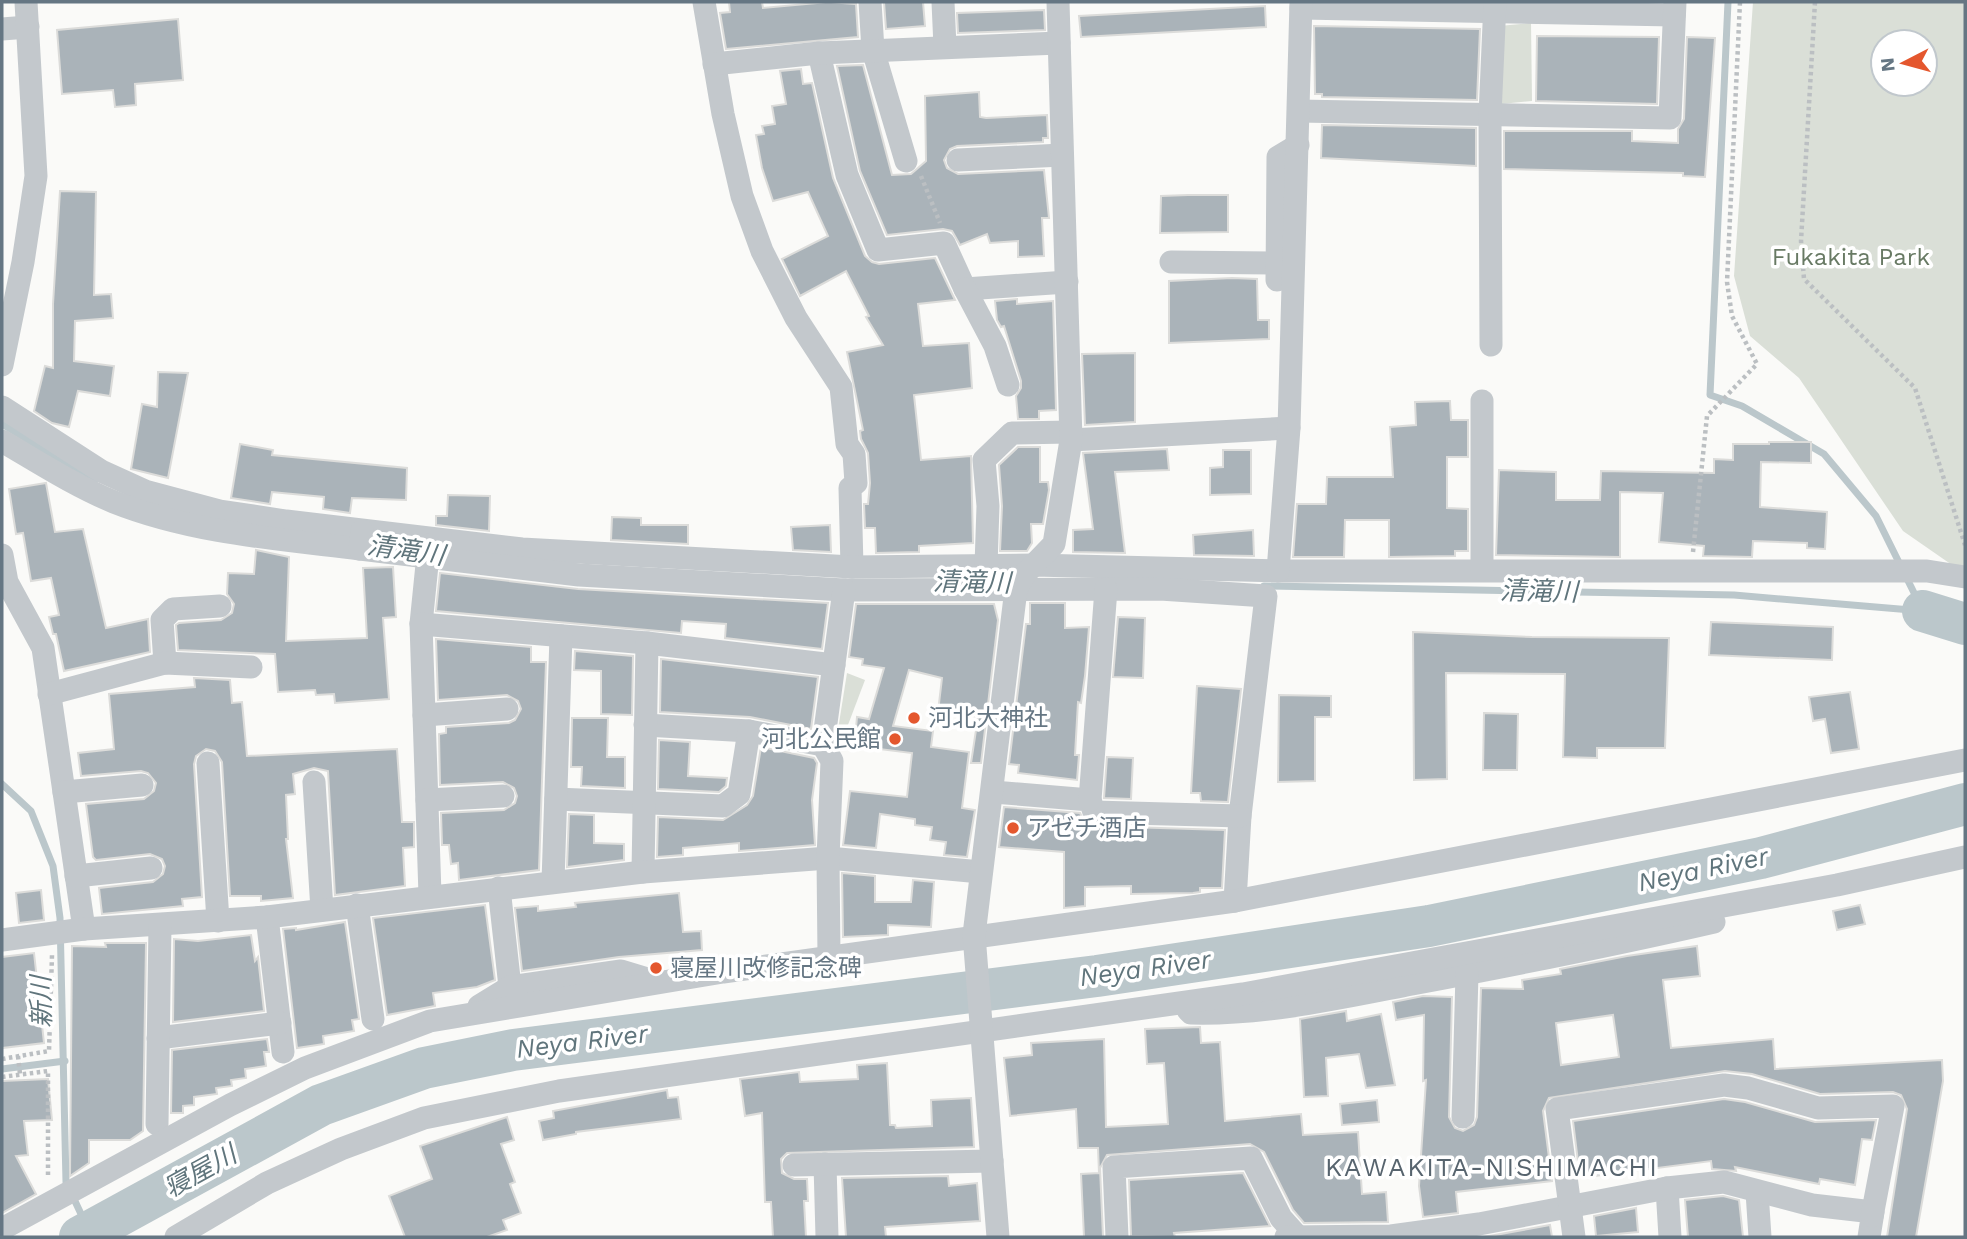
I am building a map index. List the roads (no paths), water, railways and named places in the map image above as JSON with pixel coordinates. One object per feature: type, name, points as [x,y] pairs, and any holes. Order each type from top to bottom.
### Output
[{"type":"street","points":[[2,365],[23,262],[36,176],[26,2]]},
{"type":"street","points":[[704,2],[714,64],[742,196],[762,251],[796,318],[841,387],[856,483],[850,488],[852,567]]},
{"type":"street","points":[[870,2],[873,50],[906,161]]},
{"type":"street","points":[[943,2],[945,47]]},
{"type":"street","points":[[998,1237],[974,941],[1016,589],[1054,544],[1071,436],[1058,2]]},
{"type":"street","points":[[1278,571],[1289,428],[1301,5],[1674,9],[1670,118],[1299,111]]},
{"type":"street","points":[[1491,345],[1490,115],[1495,7]]},
{"type":"street","points":[[2,29],[28,27]]},
{"type":"street","points":[[714,64],[819,53],[1059,43]]},
{"type":"street","points":[[819,53],[846,175],[877,250],[944,243],[995,346],[1008,385]]},
{"type":"street","points":[[1171,262],[1277,272],[1278,157],[1298,145]]},
{"type":"street","points":[[958,160],[1062,155]]},
{"type":"street","points":[[965,289],[1067,282]]},
{"type":"street","points":[[1482,401],[1482,569]]},
{"type":"street","points":[[2,407],[101,471],[145,491],[220,511],[361,540],[579,575],[844,590],[1160,589],[1266,597],[1240,816],[1235,901]]},
{"type":"street","points":[[986,566],[988,506],[984,460],[1012,433],[1071,436],[1289,428]]},
{"type":"street","points":[[2,441],[115,502],[146,512],[228,533],[361,540]]},
{"type":"street","points":[[429,549],[522,549],[852,567],[1034,565],[1278,571],[1482,569],[1927,572],[1965,578]]},
{"type":"street","points":[[429,549],[421,624],[430,895]]},
{"type":"street","points":[[2,555],[7,582],[43,648],[76,876],[66,931]]},
{"type":"street","points":[[1106,589],[1090,800],[1094,812],[1240,816]]},
{"type":"street","points":[[829,957],[828,858],[832,761],[823,745],[844,590]]},
{"type":"street","points":[[165,663],[162,620],[173,609],[220,606]]},
{"type":"street","points":[[421,624],[647,643],[834,665]]},
{"type":"street","points":[[553,882],[561,636]]},
{"type":"street","points":[[643,872],[647,643]]},
{"type":"street","points":[[49,694],[165,663],[251,667]]},
{"type":"street","points":[[424,715],[507,709]]},
{"type":"street","points":[[645,725],[749,731],[823,745]]},
{"type":"street","points":[[556,799],[723,806],[739,794],[749,731]]},
{"type":"street","points":[[2,1229],[230,1105],[305,1068],[430,1021],[659,982],[829,957],[974,941],[1235,901],[1965,760]]},
{"type":"street","points":[[208,763],[218,921]]},
{"type":"street","points":[[314,782],[322,910]]},
{"type":"street","points":[[64,792],[142,785]]},
{"type":"street","points":[[993,792],[1090,800]]},
{"type":"street","points":[[427,800],[503,796]]},
{"type":"street","points":[[176,1237],[267,1183],[341,1149],[424,1118],[559,1091],[982,1028],[1180,1003],[1799,892],[1965,857]]},
{"type":"street","points":[[2,940],[66,931],[267,917],[430,895],[643,872],[828,858],[981,872]]},
{"type":"street","points":[[76,876],[151,868]]},
{"type":"street","points":[[499,888],[510,987]]},
{"type":"street","points":[[1180,1003],[1191,1013],[1222,1014],[1360,994],[1571,955],[1755,912],[1799,892]]},
{"type":"street","points":[[356,905],[373,1019]]},
{"type":"street","points":[[267,917],[283,1052]]},
{"type":"street","points":[[157,1124],[160,925]]},
{"type":"street","points":[[467,1013],[510,987],[621,971],[659,982]]},
{"type":"street","points":[[1463,1117],[1467,974]]},
{"type":"street","points":[[158,1038],[280,1023]]},
{"type":"street","points":[[1574,1237],[1557,1109],[1732,1085],[1818,1108],[1893,1106],[1870,1227]]},
{"type":"street","points":[[1118,1237],[1114,1167],[1251,1158],[1281,1218],[1298,1237]]},
{"type":"street","points":[[794,1165],[992,1161]]},
{"type":"street","points":[[825,1164],[827,1237]]},
{"type":"street","points":[[1286,1237],[1391,1237],[1480,1230],[1572,1206],[1667,1188],[1724,1182],[1812,1205],[1873,1212],[1870,1227]]},
{"type":"street","points":[[1667,1188],[1670,1237]]},
{"type":"street","points":[[1757,1192],[1760,1237]]},
{"type":"waterway","points":[[1264,586],[1734,595],[1923,611],[1876,516],[1824,454],[1742,406],[1710,395],[1728,2]]},
{"type":"waterway","name":"清滝川","points":[[2,424],[94,480]]},
{"type":"waterway","name":"清滝川","points":[[1923,611],[1965,624]]},
{"type":"waterway","name":"新川","points":[[2,784],[31,811],[53,866],[60,918],[66,1182],[89,1231]]},
{"type":"waterway","name":"Neya River","points":[[80,1237],[321,1105],[424,1068],[513,1050],[1097,976],[1429,926],[1761,858],[1965,804]]},
{"type":"waterway","points":[[2,1069],[65,1061]]},
{"type":"place","name":"河北大神社","points":[[914,718]]},
{"type":"place","name":"河北公民館","points":[[895,739]]},
{"type":"place","name":"アゼチ酒店","points":[[1013,828]]},
{"type":"place","name":"寝屋川改修記念碑","points":[[656,968]]},
{"type":"district","name":"KAWAKITA-NISHIMACHI","points":[[1492,1167]]},
{"type":"park label","name":"Fukakita Park","points":[[1851,257]]},
{"type":"water label","name":"寝屋川","points":[[200,1171]]}]
